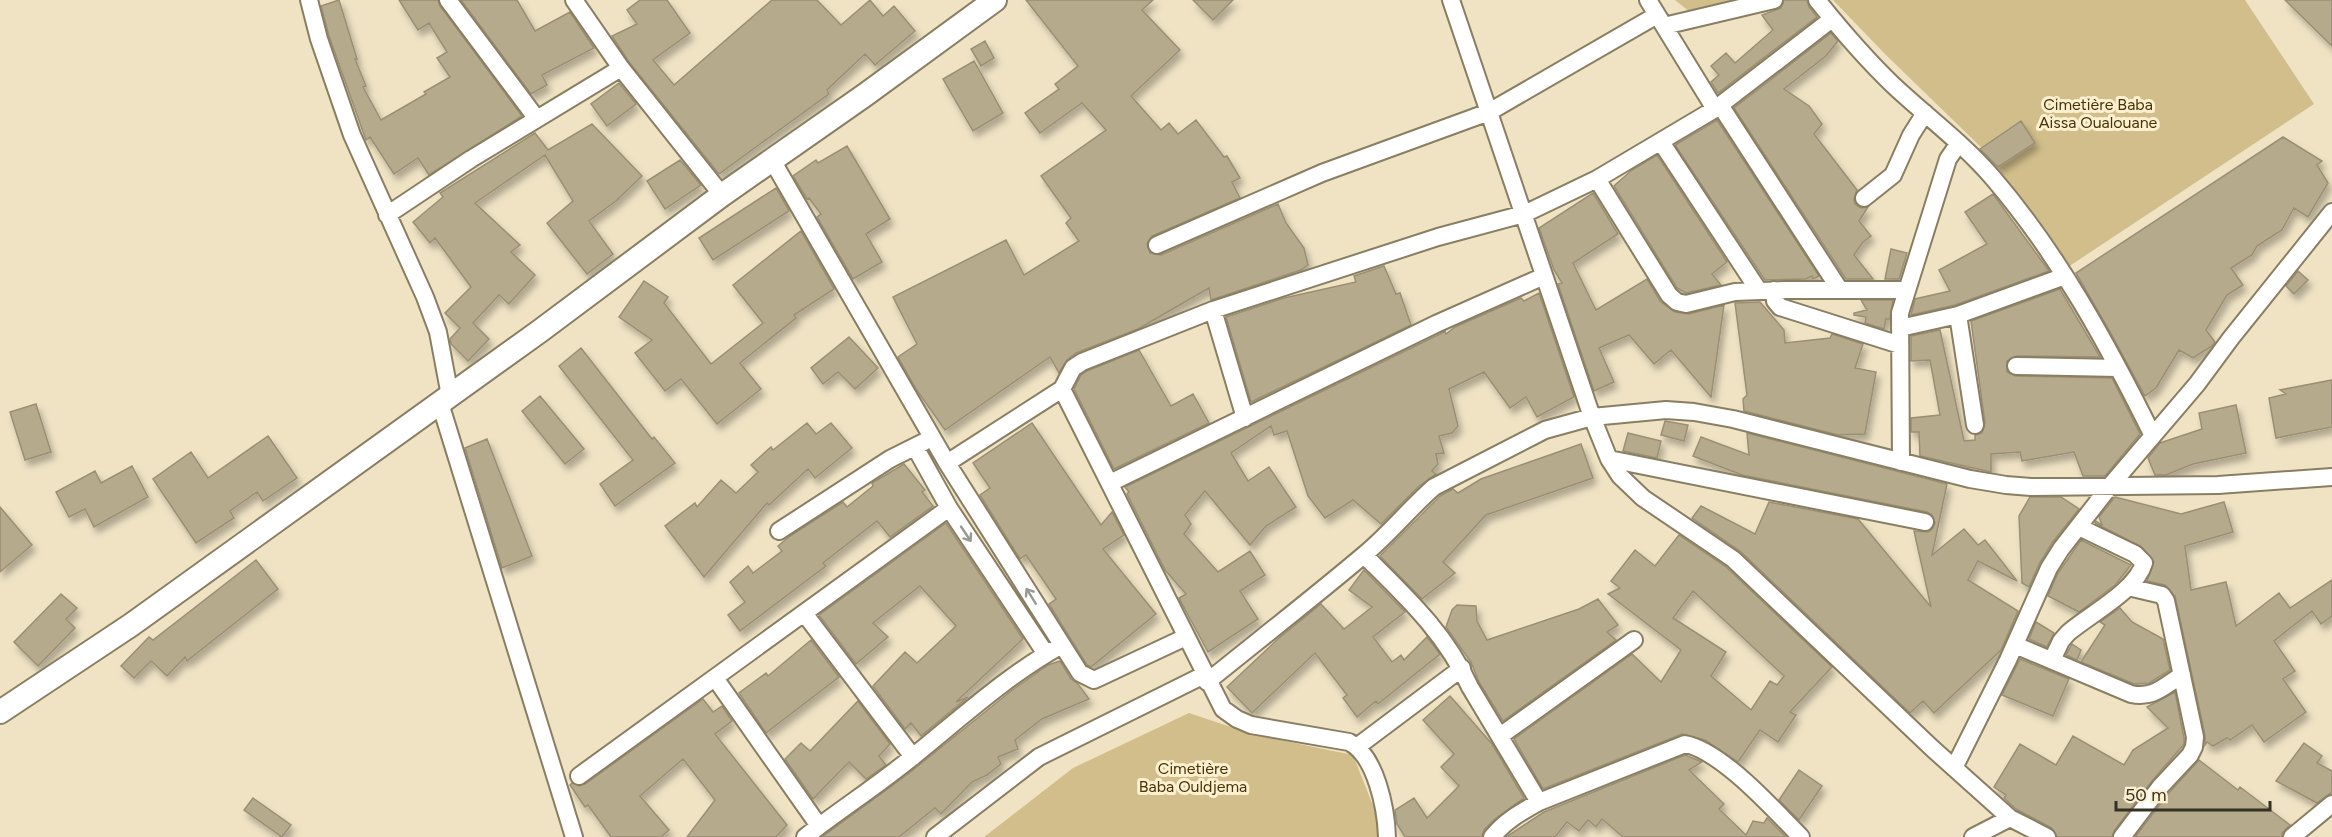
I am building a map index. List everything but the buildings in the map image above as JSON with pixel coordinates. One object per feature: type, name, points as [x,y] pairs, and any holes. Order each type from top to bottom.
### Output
[{"type":"main road","points":[[0,712],[131,625],[445,399],[722,195],[995,0]]},
{"type":"street","points":[[448,0],[537,119]]},
{"type":"street","points":[[574,0],[621,68],[722,195]]},
{"type":"street","points":[[1451,0],[1592,417],[1609,459],[1620,476],[1643,498],[1733,559],[2010,818],[2047,837]]},
{"type":"street","points":[[1648,0],[1840,290]]},
{"type":"street","points":[[1157,244],[1322,173],[1489,112],[1661,20],[1774,0]]},
{"type":"street","points":[[1817,0],[1858,51],[1959,143],[1992,177],[2045,245],[2118,368],[2153,436]]},
{"type":"street","points":[[315,2],[352,135],[425,297],[438,332],[445,399],[574,837]]},
{"type":"street","points":[[947,463],[1062,389],[1073,368],[1082,362],[1213,310],[1438,237],[1524,214],[1597,180],[1717,107],[1832,19]]},
{"type":"street","points":[[387,215],[471,159],[621,68]]},
{"type":"street","points":[[1864,198],[1893,175],[1924,113]]},
{"type":"street","points":[[1661,142],[1780,308],[1900,336],[2065,276]]},
{"type":"street","points":[[1901,462],[1900,313],[1948,159],[1959,143]]},
{"type":"street","points":[[772,160],[947,463],[1080,673],[1094,680],[1186,637]]},
{"type":"street","points":[[1597,180],[1669,295],[1677,302],[1686,304],[1735,292],[1906,290]]},
{"type":"street","points":[[1954,768],[2015,645],[2049,568],[2110,486],[2197,384],[2332,212]]},
{"type":"street","points":[[1110,483],[1436,324],[1544,276]]},
{"type":"street","points":[[1213,310],[1245,418]]},
{"type":"street","points":[[1958,315],[1975,425]]},
{"type":"street","points":[[2016,366],[2118,368]]},
{"type":"street","points":[[1062,389],[1205,678],[1223,709],[1237,719],[1268,729],[1349,742],[1358,746],[1369,761],[1383,803],[1387,837]]},
{"type":"street","points":[[935,837],[1039,757],[1205,678],[1364,555],[1395,528],[1434,487],[1545,430],[1592,417],[1666,410],[1694,412],[1733,419],[1970,479],[2006,485],[2031,487],[2218,485],[2332,477]]},
{"type":"street","points":[[779,531],[890,459],[933,437]]},
{"type":"street","points":[[915,447],[949,508],[1046,654]]},
{"type":"street","points":[[1609,459],[1924,522]]},
{"type":"street","points":[[579,776],[949,508]]},
{"type":"street","points":[[2052,660],[2061,641],[2068,633],[2128,587],[2144,563],[2141,558],[2079,527]]},
{"type":"street","points":[[1364,555],[1427,618],[1462,668],[1539,802]]},
{"type":"street","points":[[2122,837],[2160,787],[2190,755],[2194,747],[2193,728],[2166,601],[2162,595],[2128,587]]},
{"type":"street","points":[[804,613],[913,757]]},
{"type":"street","points":[[1500,736],[1634,640]]},
{"type":"street","points":[[805,837],[913,757],[975,706],[1046,654],[1062,645]]},
{"type":"street","points":[[2015,645],[2131,694],[2144,697],[2182,675]]},
{"type":"street","points":[[1358,746],[1462,668]]},
{"type":"street","points":[[715,678],[819,826]]},
{"type":"street","points":[[1492,837],[1516,814],[1539,802],[1685,744],[1712,755],[1760,796],[1801,837]]},
{"type":"street","points":[[2292,837],[2332,804]]},
{"type":"street","points":[[1973,837],[2010,818]]},
{"type":"green space","points":[[1675,0],[1757,0],[1695,16]]},
{"type":"green space","name":"Cimetière Baba Aissa Oualouane","points":[[1833,0],[2245,0],[2314,104],[2068,267],[1989,155]]},
{"type":"green space","name":"Cimetière Baba Ouldjema","points":[[1189,713],[1255,735],[1353,755],[1378,818],[1379,837],[984,837],[1073,768]]}]
